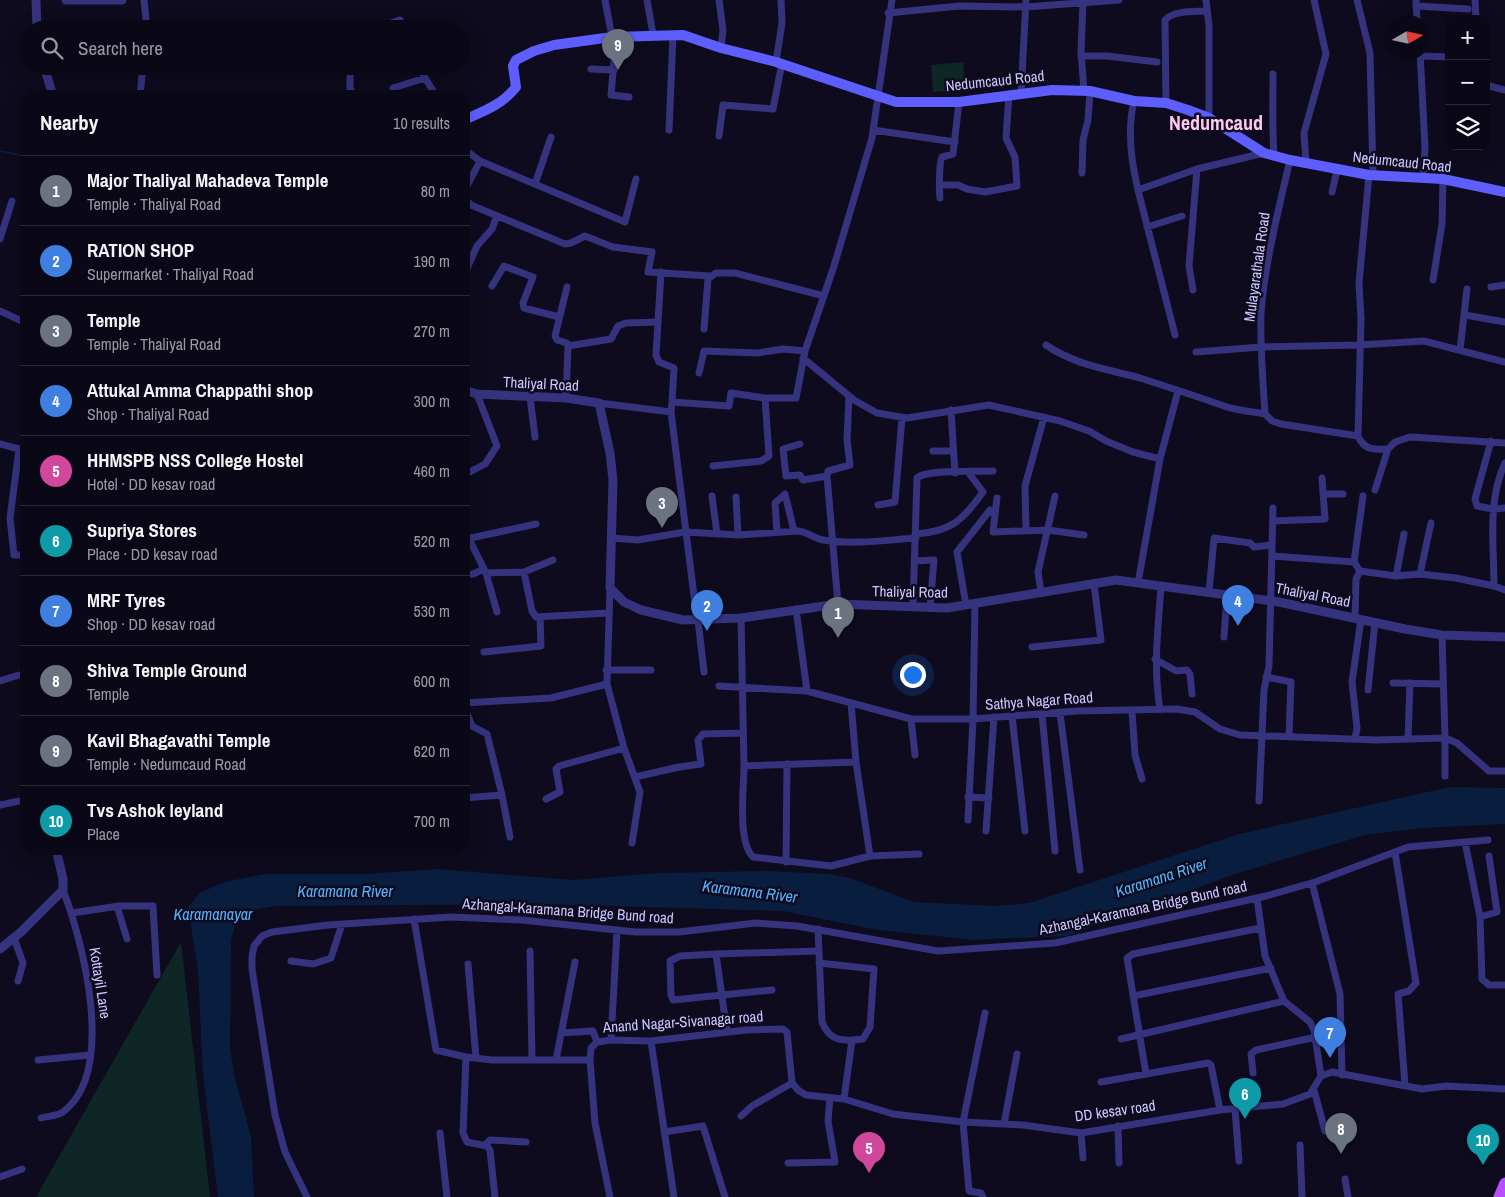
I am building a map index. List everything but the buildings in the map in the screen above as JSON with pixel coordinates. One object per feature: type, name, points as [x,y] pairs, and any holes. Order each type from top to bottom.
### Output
[{"type":"main road","name":"Nedumcaud Road","points":[[470,117],[496,106],[507,98],[516,87],[513,66],[516,60],[534,51],[554,45],[614,37],[653,34],[683,35],[721,48],[779,63],[896,102],[959,102],[1009,94],[1052,90],[1087,91],[1134,100],[1166,103],[1209,118],[1269,154],[1290,160],[1371,176],[1443,180],[1505,192]]},
{"type":"main road","points":[[1499,1197],[1505,1182]]},
{"type":"street","points":[[37,20],[36,0],[46,0]]},
{"type":"street","points":[[66,0],[122,0]]},
{"type":"street","points":[[144,0],[146,20]]},
{"type":"street","points":[[605,0],[614,37],[614,70],[611,95],[629,97]]},
{"type":"street","points":[[647,0],[653,34]]},
{"type":"street","points":[[719,0],[723,30],[721,48]]},
{"type":"street","points":[[719,136],[723,105],[773,109],[782,23],[781,0]]},
{"type":"street","points":[[672,402],[729,406],[731,393],[765,398],[796,398],[804,354],[824,296],[873,130],[888,13],[892,0]]},
{"type":"street","points":[[888,13],[1004,2],[1083,3],[1119,0]]},
{"type":"street","points":[[1207,0],[1209,118]]},
{"type":"street","points":[[1306,163],[1304,133],[1326,54],[1314,0]]},
{"type":"street","points":[[1358,0],[1370,53],[1371,176],[1359,283],[1361,319],[1358,436],[1360,442],[1367,448],[1388,449]]},
{"type":"street","points":[[1475,0],[1476,15]]},
{"type":"street","points":[[1020,94],[1026,3]]},
{"type":"street","points":[[1082,173],[1084,162],[1083,140],[1088,120],[1087,91],[1082,56],[1083,3]]},
{"type":"street","points":[[1416,3],[1468,9]]},
{"type":"street","points":[[1166,103],[1165,20],[1177,13],[1207,11]]},
{"type":"street","points":[[669,130],[673,35]]},
{"type":"street","points":[[1430,55],[1445,57]]},
{"type":"street","points":[[1082,56],[1107,56],[1157,62]]},
{"type":"street","points":[[1420,60],[1425,146],[1423,178]]},
{"type":"street","points":[[591,69],[614,70]]},
{"type":"street","points":[[1138,190],[1197,169],[1269,154],[1273,74]]},
{"type":"street","points":[[47,75],[51,90]]},
{"type":"street","points":[[140,90],[141,75]]},
{"type":"street","points":[[350,75],[351,90]]},
{"type":"street","points":[[423,75],[432,90]]},
{"type":"street","points":[[393,88],[425,78]]},
{"type":"street","points":[[1490,86],[1505,90]]},
{"type":"street","points":[[942,184],[958,185],[967,189],[985,192],[1017,186],[1015,156],[1006,138],[1009,94]]},
{"type":"street","points":[[1134,100],[1130,125],[1131,153],[1138,190],[1175,335]]},
{"type":"street","points":[[940,198],[942,184],[939,162],[942,157],[953,154],[959,102]]},
{"type":"street","points":[[873,130],[955,142]]},
{"type":"street","points":[[535,184],[552,137]]},
{"type":"street","points":[[470,154],[480,161],[625,222],[636,179]]},
{"type":"street","name":"Mulayarathala Road","points":[[1266,414],[1261,347],[1261,313],[1280,203],[1290,160]]},
{"type":"street","points":[[470,180],[480,161]]},
{"type":"street","points":[[1192,290],[1189,266],[1197,169]]},
{"type":"street","points":[[1332,192],[1337,170]]},
{"type":"street","points":[[1433,280],[1442,224],[1443,180]]},
{"type":"street","points":[[0,239],[12,202]]},
{"type":"street","points":[[470,204],[565,244],[585,236],[613,247],[652,252],[648,272],[710,276],[723,272],[735,273],[824,296]]},
{"type":"street","points":[[470,262],[477,246],[492,229],[497,216]]},
{"type":"street","points":[[1148,227],[1182,216]]},
{"type":"street","points":[[492,286],[504,266],[533,277],[523,303],[524,308],[560,317]]},
{"type":"street","points":[[661,272],[656,355],[659,362],[674,368],[671,412],[704,672]]},
{"type":"street","points":[[704,328],[708,279],[710,276]]},
{"type":"street","points":[[1491,286],[1505,285]]},
{"type":"street","points":[[566,398],[568,346],[567,343],[557,340],[555,336],[567,288]]},
{"type":"street","points":[[1460,350],[1466,315],[1467,289]]},
{"type":"street","points":[[0,311],[20,321]]},
{"type":"street","points":[[1466,315],[1505,322]]},
{"type":"street","points":[[568,346],[610,339],[618,326],[626,323],[658,322]]},
{"type":"street","points":[[1196,352],[1261,347],[1359,345],[1424,341],[1505,362]]},
{"type":"street","points":[[1046,345],[1078,363],[1178,391],[1225,407],[1266,414],[1272,421],[1282,424],[1358,436]]},
{"type":"street","points":[[699,373],[704,351],[757,353],[783,349],[804,354],[849,396],[877,413],[902,418],[989,405],[1044,417],[1089,431],[1106,441],[1133,452],[1160,459]]},
{"type":"street","points":[[1138,583],[1160,459],[1178,391]]},
{"type":"street","name":"Thaliyal Road","points":[[470,392],[477,394],[566,398],[599,403],[610,453],[613,480],[610,588],[624,602],[641,610],[683,620],[741,618],[838,604],[946,608],[1116,580],[1271,601],[1442,634],[1505,637]]},
{"type":"street","points":[[470,472],[484,464],[497,446],[477,394]]},
{"type":"street","points":[[530,396],[535,437]]},
{"type":"street","points":[[838,604],[827,476],[828,471],[850,465],[847,440],[849,396]]},
{"type":"street","points":[[713,466],[761,461],[769,456],[765,398]]},
{"type":"street","points":[[599,403],[671,412]]},
{"type":"street","points":[[951,410],[955,473]]},
{"type":"street","points":[[1026,531],[1025,486],[1044,417]]},
{"type":"street","points":[[878,505],[896,502],[902,418]]},
{"type":"street","points":[[1375,490],[1388,449],[1395,442],[1410,437],[1505,443]]},
{"type":"street","points":[[1491,441],[1475,499],[1477,506],[1494,510],[1505,508]]},
{"type":"street","points":[[0,444],[20,449]]},
{"type":"street","points":[[770,451],[782,450],[800,444]]},
{"type":"street","points":[[782,450],[786,476],[800,475],[803,480],[827,476]]},
{"type":"street","points":[[933,451],[953,451]]},
{"type":"street","points":[[1494,586],[1494,510],[1499,476],[1505,463]]},
{"type":"street","points":[[20,466],[10,518],[14,556],[20,556]]},
{"type":"street","points":[[913,606],[917,478],[920,476],[993,471]]},
{"type":"street","points":[[611,538],[638,540],[686,532],[738,535],[794,531],[806,532],[822,540],[876,541],[933,533],[965,517],[983,492],[968,472]]},
{"type":"street","points":[[1273,521],[1325,518],[1322,478]]},
{"type":"street","points":[[777,532],[775,503],[785,494],[794,531]]},
{"type":"street","points":[[1323,494],[1343,494]]},
{"type":"street","points":[[712,496],[717,534]]},
{"type":"street","points":[[1041,592],[1038,572],[1055,496]]},
{"type":"street","points":[[1363,496],[1354,562],[1360,571],[1396,576],[1420,574],[1472,580],[1505,590]]},
{"type":"street","points":[[736,497],[738,535]]},
{"type":"street","points":[[997,498],[993,532],[1048,530],[1084,535]]},
{"type":"street","points":[[1259,801],[1263,735],[1262,714],[1269,666],[1273,508]]},
{"type":"street","name":"Sathya Nagar Road","points":[[995,515],[990,510],[958,552],[970,604],[973,719],[1060,713],[1177,709],[1195,712],[1229,732],[1355,739],[1445,738]]},
{"type":"street","points":[[1420,574],[1431,522]]},
{"type":"street","points":[[470,538],[536,524]]},
{"type":"street","points":[[1396,576],[1404,534]]},
{"type":"street","points":[[1209,592],[1214,538],[1250,543],[1254,547],[1272,545]]},
{"type":"street","points":[[470,546],[485,571],[497,612]]},
{"type":"street","points":[[1272,556],[1354,562]]},
{"type":"street","points":[[470,574],[485,571],[524,572],[553,560]]},
{"type":"street","points":[[914,561],[934,560],[930,607]]},
{"type":"street","points":[[1355,739],[1357,728],[1352,682],[1358,618],[1356,580],[1360,571]]},
{"type":"street","points":[[524,572],[532,611],[536,617],[608,612]]},
{"type":"street","points":[[1032,647],[1101,640],[1094,584]]},
{"type":"street","points":[[1160,710],[1155,659],[1161,586]]},
{"type":"street","points":[[610,588],[607,684],[624,748],[640,792],[632,844]]},
{"type":"street","points":[[1224,638],[1227,595]]},
{"type":"street","points":[[796,609],[807,691]]},
{"type":"street","points":[[484,652],[541,646],[540,617]]},
{"type":"street","points":[[741,618],[744,766],[742,820],[748,853],[758,859],[831,866],[870,856],[919,854]]},
{"type":"street","points":[[1368,690],[1375,622]]},
{"type":"street","points":[[1442,634],[1445,776]]},
{"type":"street","points":[[1155,659],[1176,671],[1186,670],[1190,674],[1192,694]]},
{"type":"street","points":[[606,670],[651,670]]},
{"type":"street","points":[[0,681],[19,676]]},
{"type":"street","points":[[1266,677],[1291,682],[1289,736]]},
{"type":"street","points":[[1393,682],[1443,684]]},
{"type":"street","points":[[1408,738],[1410,683]]},
{"type":"street","points":[[470,704],[551,698],[607,684]]},
{"type":"street","points":[[719,686],[807,691],[911,719],[973,719],[968,820]]},
{"type":"street","points":[[851,703],[856,762],[870,856]]},
{"type":"street","points":[[1132,711],[1135,755],[1142,779]]},
{"type":"street","points":[[1060,713],[1080,870]]},
{"type":"street","points":[[1042,714],[1055,850]]},
{"type":"street","points":[[1012,716],[1025,831]]},
{"type":"street","points":[[986,831],[994,717]]},
{"type":"street","points":[[911,719],[915,755]]},
{"type":"street","points":[[470,720],[472,726],[487,734],[510,838]]},
{"type":"street","points":[[635,777],[701,764],[698,740],[703,734],[743,733]]},
{"type":"street","points":[[1445,738],[1457,744],[1489,771],[1505,771]]},
{"type":"street","points":[[546,799],[560,792],[556,769],[559,766],[624,748]]},
{"type":"street","points":[[744,766],[856,762]]},
{"type":"street","points":[[786,862],[787,764]]},
{"type":"street","points":[[470,798],[502,796]]},
{"type":"street","points":[[968,797],[989,798]]},
{"type":"street","points":[[0,805],[20,801]]},
{"type":"street","name":"Azhangal-Karamana Bridge Bund road","points":[[307,1197],[285,1152],[275,1115],[258,1012],[252,957],[254,946],[262,936],[272,932],[342,924],[450,917],[522,920],[617,930],[679,932],[756,924],[818,929],[938,951],[1011,947],[1076,939],[1257,898],[1312,883],[1408,847],[1488,840]]},
{"type":"street","points":[[1465,842],[1480,917],[1482,979],[1488,985],[1505,985]]},
{"type":"street","points":[[1395,852],[1416,983],[1409,991],[1398,994],[1405,1085]]},
{"type":"street","points":[[0,948],[14,938],[63,890],[64,879],[58,855]]},
{"type":"street","points":[[1480,917],[1498,912],[1489,856]]},
{"type":"street","points":[[1312,883],[1340,994],[1342,1075]]},
{"type":"street","name":"Kottayil Lane","points":[[41,1118],[62,1113],[76,1098],[83,1084],[90,1055],[92,1014],[86,966],[72,913],[63,890]]},
{"type":"street","points":[[1257,898],[1265,956],[1276,986],[1284,1001],[1310,1022],[1316,1037],[1321,1076],[1314,1090],[1325,1131]]},
{"type":"street","points":[[72,913],[117,906],[153,906],[157,975]]},
{"type":"street","points":[[117,906],[127,939]]},
{"type":"street","points":[[414,918],[436,1050],[476,1058],[590,1060],[595,1123],[610,1197]]},
{"type":"street","points":[[290,960],[313,964],[331,958],[342,924]]},
{"type":"street","points":[[1146,1074],[1127,958],[1133,954],[1260,928]]},
{"type":"street","points":[[818,929],[818,951],[822,1022],[826,1032],[836,1039],[863,1039],[870,1027],[874,969],[819,962]]},
{"type":"street","points":[[611,1040],[617,930]]},
{"type":"street","points":[[14,938],[23,963],[18,981]]},
{"type":"street","points":[[530,950],[532,1060]]},
{"type":"street","points":[[772,990],[673,1000],[671,995],[670,961],[680,956],[818,951]]},
{"type":"street","points":[[716,954],[727,1032]]},
{"type":"street","points":[[556,1060],[574,962]]},
{"type":"street","points":[[468,964],[476,1058]]},
{"type":"street","points":[[1133,996],[1270,968]]},
{"type":"street","points":[[1120,1039],[1140,1036],[1284,1001]]},
{"type":"street","points":[[983,1197],[981,1193],[969,1191],[963,1122],[985,1013]]},
{"type":"street","name":"Anand Nagar-Sivanagar road","points":[[590,1060],[591,1048],[597,1042],[611,1040],[651,1041],[727,1032],[783,1029],[787,1032],[792,1084]]},
{"type":"street","points":[[561,1033],[593,1032],[597,1042]]},
{"type":"street","points":[[1253,1073],[1251,1054],[1256,1050],[1316,1037]]},
{"type":"street","points":[[741,1116],[752,1106],[792,1084],[806,1095],[844,1099],[852,1040]]},
{"type":"street","points":[[651,1041],[674,1197]]},
{"type":"street","points":[[1004,1124],[1017,1054]]},
{"type":"street","points":[[38,1060],[90,1055]]},
{"type":"street","points":[[466,1057],[463,1134],[467,1142],[485,1146],[491,1154],[495,1197]]},
{"type":"street","points":[[1101,1082],[1208,1063],[1211,1065],[1220,1110]]},
{"type":"street","points":[[1321,1076],[1332,1072],[1422,1089],[1446,1086],[1505,1089]]},
{"type":"street","name":"DD kesav road","points":[[844,1099],[893,1114],[1081,1133],[1220,1110],[1283,1104],[1300,1099],[1314,1090]]},
{"type":"street","points":[[788,1163],[835,1162],[828,1121],[830,1098]]},
{"type":"street","points":[[1236,1109],[1239,1161]]},
{"type":"street","points":[[664,1132],[703,1126],[725,1197]]},
{"type":"street","points":[[1118,1126],[1118,1163]]},
{"type":"street","points":[[440,1133],[447,1197]]},
{"type":"street","points":[[1081,1133],[1083,1158]]},
{"type":"street","points":[[485,1146],[490,1140],[526,1142]]},
{"type":"street","points":[[1300,1145],[1302,1197]]},
{"type":"street","points":[[0,1177],[22,1169]]},
{"type":"street","points":[[1345,1179],[1348,1197]]},
{"type":"green space","points":[[963,62],[966,90],[933,92],[931,65]]},
{"type":"green space","points":[[181,942],[210,1197],[36,1197]]},
{"type":"water","name":"Karamanayar","points":[[1450,787],[1505,788],[1505,824],[1423,828],[1365,835],[1235,874],[1067,936],[974,940],[878,930],[782,911],[542,904],[275,906],[242,912],[236,923],[231,940],[230,1048],[234,1075],[251,1136],[254,1197],[218,1197],[203,1075],[198,971],[188,907],[201,892],[225,882],[265,874],[364,874],[437,869],[573,880],[657,873],[765,871],[829,874],[850,878],[914,902],[995,906],[1029,903],[1239,834]]},
{"type":"waterway","points":[[0,151],[20,155]]},
{"type":"place","name":"Kavil Bhagavathi Temple","points":[[618,70]]},
{"type":"place","name":"Temple","points":[[662,528]]},
{"type":"place","name":"Attukal Amma Chappathi shop","points":[[1238,626]]},
{"type":"place","name":"RATION SHOP","points":[[707,631]]},
{"type":"place","name":"Major Thaliyal Mahadeva Temple","points":[[838,638]]},
{"type":"place","name":"MRF Tyres","points":[[1330,1058]]},
{"type":"place","name":"Supriya Stores","points":[[1245,1119]]},
{"type":"place","name":"Shiva Temple Ground","points":[[1341,1154]]},
{"type":"place","name":"Tvs Ashok leyland","points":[[1483,1165]]},
{"type":"place","name":"HHMSPB NSS College Hostel","points":[[869,1173]]},
{"type":"district","name":"Nedumcaud","points":[[1216,123]]},
{"type":"water label","name":"Karamana River","points":[[1161,877]]},
{"type":"water label","name":"Karamana River","points":[[345,891]]},
{"type":"water label","name":"Karamana River","points":[[750,891]]}]
